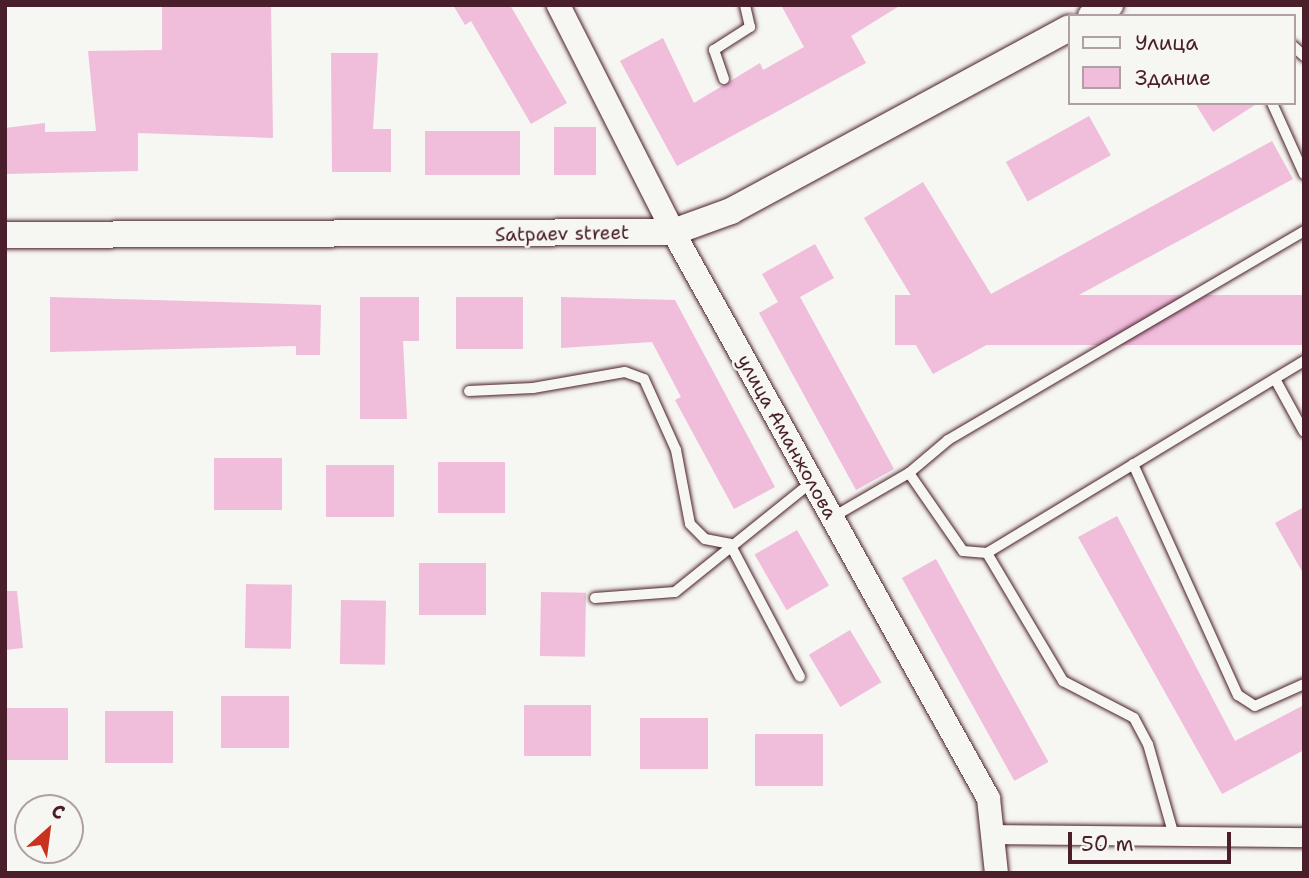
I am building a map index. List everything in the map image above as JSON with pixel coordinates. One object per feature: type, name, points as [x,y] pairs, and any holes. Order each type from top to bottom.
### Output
[{"type":"main road","points":[[1094,14],[1110,5]]},
{"type":"main road","name":"Satpaev street","points":[[5,235],[673,232],[731,211],[1068,28]]},
{"type":"street","name":"улица Аманжолова","points":[[558,5],[673,232],[988,798],[995,834],[996,873]]},
{"type":"street","points":[[995,834],[1304,837]]},
{"type":"lane","points":[[724,79],[714,50],[750,27],[745,5]]},
{"type":"lane","points":[[1273,105],[1304,174]]},
{"type":"lane","points":[[832,518],[909,473],[948,440],[1304,231]]},
{"type":"lane","points":[[909,473],[963,551],[987,553],[1304,361]]},
{"type":"lane","points":[[469,391],[638,374],[657,397],[676,450],[690,524],[705,539],[730,544]]},
{"type":"lane","points":[[1275,379],[1304,432]]},
{"type":"lane","points":[[1133,464],[1238,695],[1255,706],[1304,684]]},
{"type":"lane","points":[[595,598],[675,592],[714,565],[730,544],[812,482]]},
{"type":"lane","points":[[730,544],[800,677]]},
{"type":"lane","points":[[987,553],[1063,681],[1133,718],[1148,744],[1174,836]]},
{"type":"building","points":[[162,5],[271,5],[273,138],[138,133],[138,171],[5,174],[5,128],[45,123],[45,132],[96,131],[88,51],[162,50]]},
{"type":"building","points":[[453,5],[510,5],[567,103],[531,124],[471,21],[465,25]]},
{"type":"building","points":[[781,5],[901,5],[851,36],[866,63],[677,166],[620,61],[663,38],[694,103],[760,63],[763,70],[804,47]]},
{"type":"building","points":[[331,53],[378,53],[373,129],[391,129],[391,172],[332,172]]},
{"type":"building","points":[[1196,105],[1255,105],[1213,132]]},
{"type":"building","points":[[1089,116],[1111,155],[1028,201],[1006,162]]},
{"type":"building","points":[[554,127],[596,127],[596,175],[554,175]]},
{"type":"building","points":[[425,131],[520,131],[520,175],[425,175]]},
{"type":"building","points":[[1272,141],[1293,179],[933,374],[911,337],[930,327],[864,218],[923,182],[991,294]]},
{"type":"building","points":[[815,244],[834,278],[800,297],[894,469],[856,490],[759,313],[778,302],[762,274]]},
{"type":"building","points":[[895,295],[1304,295],[1304,345],[895,345]]},
{"type":"building","points":[[50,297],[321,305],[320,355],[296,355],[296,346],[50,352]]},
{"type":"building","points":[[360,297],[419,297],[419,341],[403,341],[407,419],[360,419]]},
{"type":"building","points":[[456,297],[523,297],[523,349],[456,349]]},
{"type":"building","points":[[561,297],[675,300],[775,487],[734,509],[675,400],[681,397],[652,342],[561,348]]},
{"type":"building","points":[[214,458],[282,458],[282,510],[214,510]]},
{"type":"building","points":[[438,462],[505,462],[505,513],[438,513]]},
{"type":"building","points":[[326,465],[394,465],[394,517],[326,517]]},
{"type":"building","points":[[1304,507],[1304,575],[1275,523]]},
{"type":"building","points":[[1117,516],[1235,741],[1304,705],[1304,750],[1222,794],[1078,537]]},
{"type":"building","points":[[797,530],[829,585],[787,610],[755,554]]},
{"type":"building","points":[[936,559],[1048,762],[1014,781],[902,578]]},
{"type":"building","points":[[419,563],[486,563],[486,615],[419,615]]},
{"type":"building","points":[[246,584],[292,585],[291,649],[245,648]]},
{"type":"building","points":[[5,591],[17,591],[23,648],[5,650]]},
{"type":"building","points":[[541,592],[586,593],[585,657],[540,656]]},
{"type":"building","points":[[341,600],[386,601],[385,665],[340,664]]},
{"type":"building","points":[[850,630],[881,682],[840,707],[809,655]]},
{"type":"building","points":[[221,696],[289,696],[289,748],[221,748]]},
{"type":"building","points":[[524,705],[591,705],[591,756],[524,756]]},
{"type":"building","points":[[5,708],[68,708],[68,760],[5,760]]},
{"type":"building","points":[[105,711],[173,711],[173,763],[105,763]]},
{"type":"building","points":[[640,718],[708,718],[708,769],[640,769]]},
{"type":"building","points":[[755,734],[823,734],[823,786],[755,786]]}]
